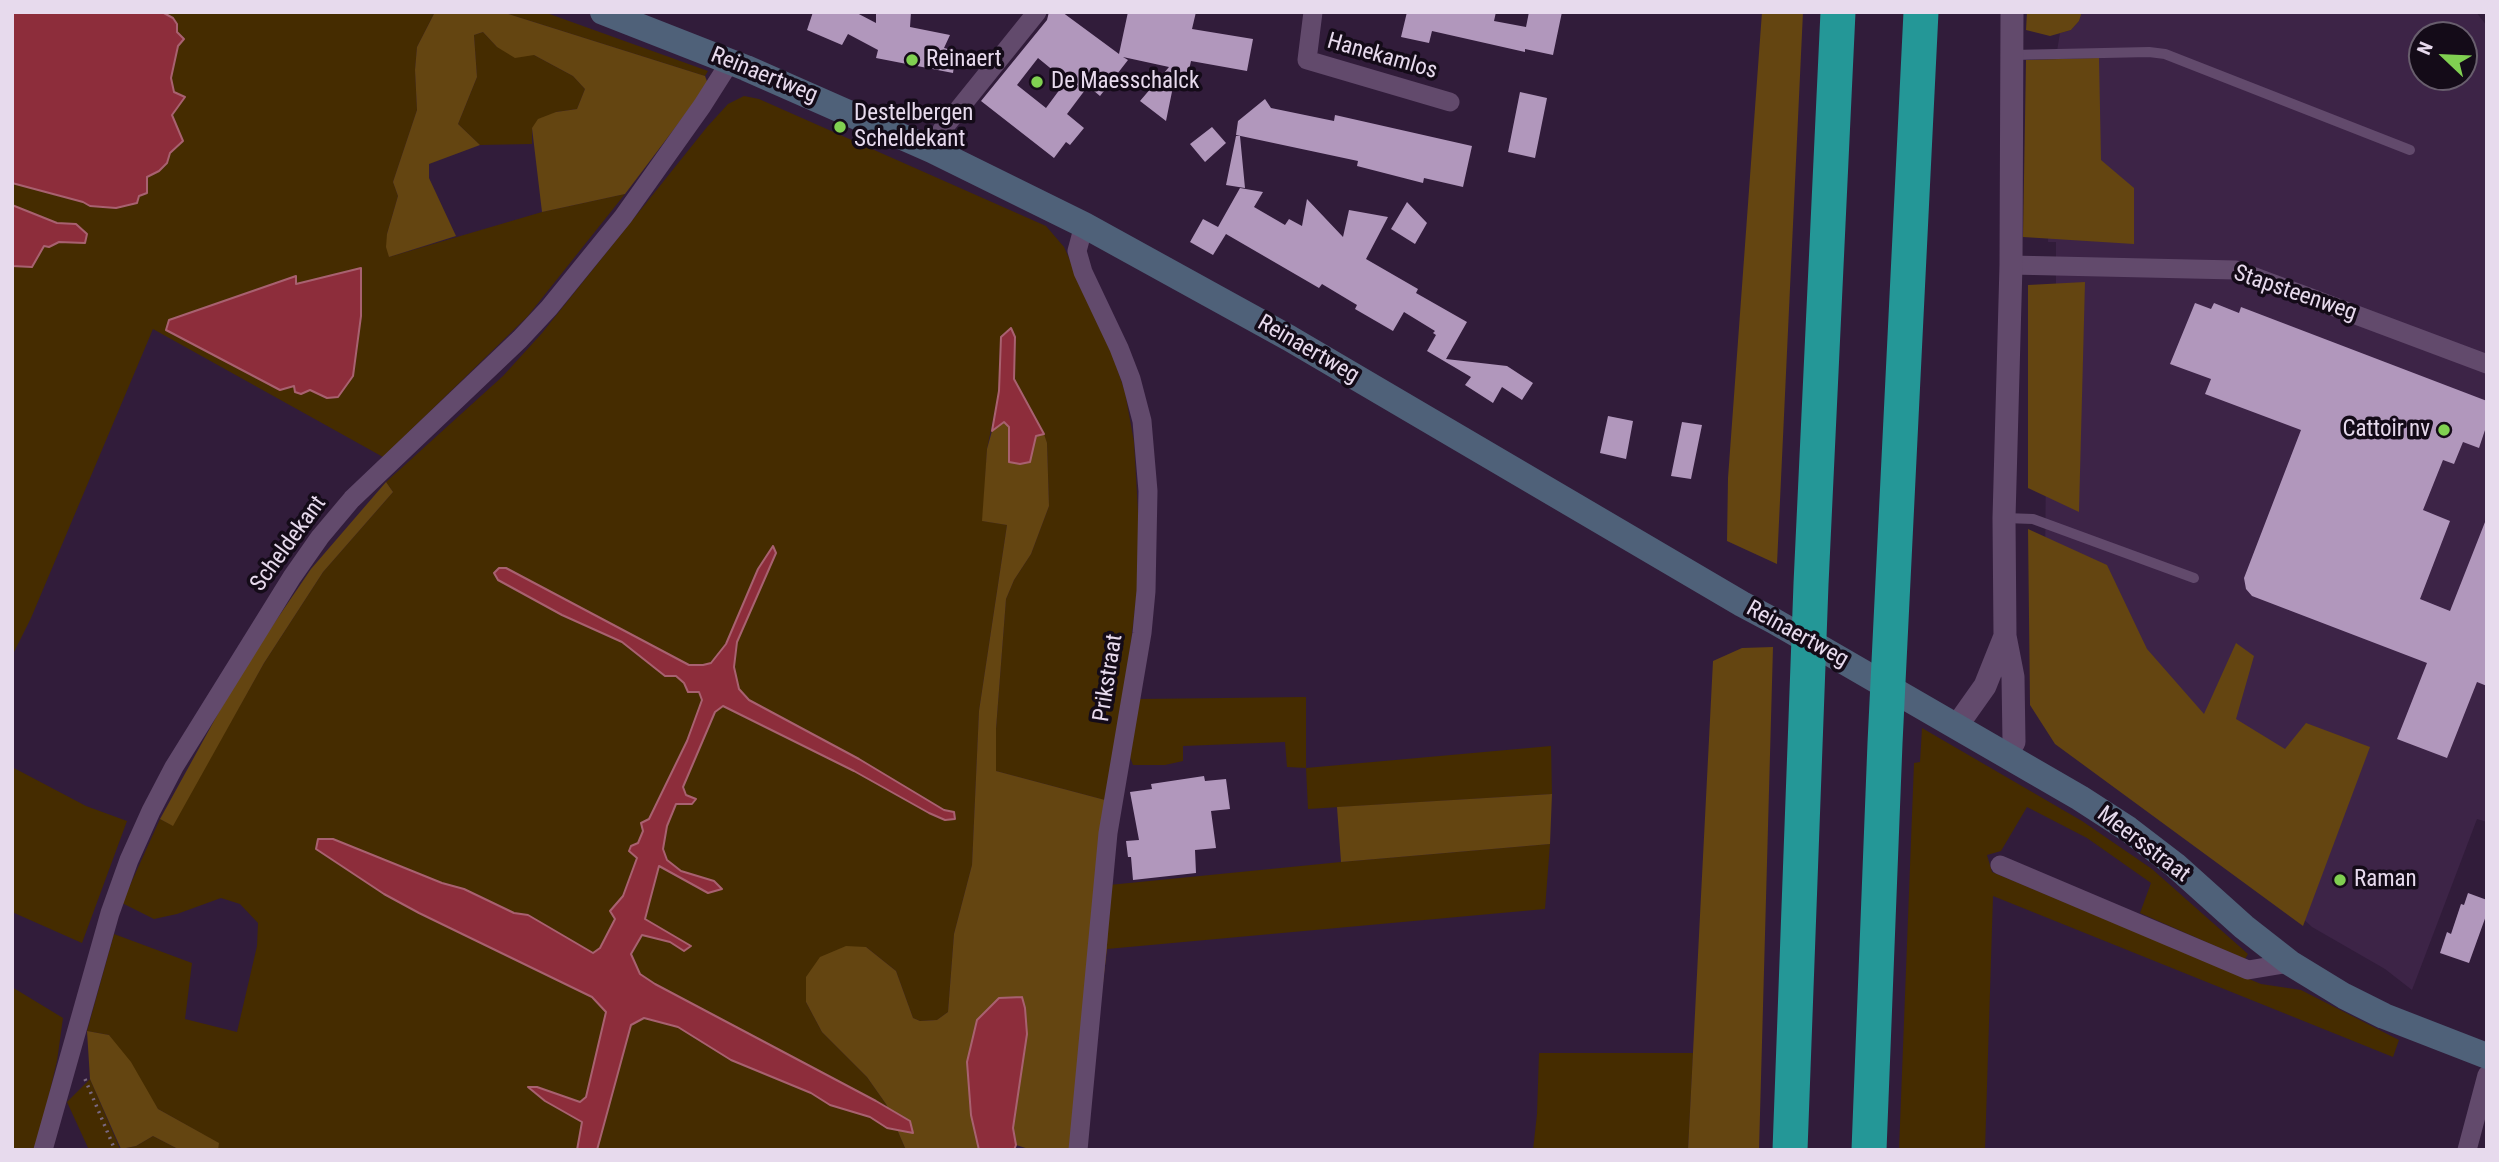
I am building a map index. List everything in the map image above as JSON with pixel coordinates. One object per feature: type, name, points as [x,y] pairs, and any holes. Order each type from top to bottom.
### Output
[{"type":"highway","points":[[1790,1150],[1811,584],[1838,12]]},
{"type":"highway","points":[[1869,1150],[1885,743],[1921,12]]},
{"type":"main road","name":"Reinaertweg","points":[[603,12],[730,62],[932,149],[1084,225],[1372,386],[1995,749]]},
{"type":"main road","name":"Meersstraat","points":[[1995,749],[2128,829],[2175,865],[2290,964],[2384,1016],[2487,1056]]},
{"type":"street","points":[[932,149],[942,130],[1037,12]]},
{"type":"street","name":"Hanekamlos","points":[[1313,12],[1307,60],[1450,102]]},
{"type":"street","points":[[1995,749],[2014,742],[2013,677],[2004,636],[2004,518],[2011,265],[2012,12]]},
{"type":"street","name":"Scheldekant","points":[[43,1150],[110,913],[129,860],[174,767],[292,577],[320,537],[352,499],[549,308],[622,216],[702,106],[730,62]]},
{"type":"street","name":"Prikstraat","points":[[1078,1150],[1108,833],[1142,633],[1146,591],[1148,491],[1142,421],[1131,379],[1083,272],[1077,251],[1084,225]]},
{"type":"street","name":"Stapsteenweg","points":[[2011,265],[2236,270],[2487,363]]},
{"type":"street","points":[[1956,727],[1985,685],[2004,636]]},
{"type":"street","points":[[2000,866],[2248,970],[2290,964]]},
{"type":"street","points":[[2467,1150],[2487,1075]]},
{"type":"lane","points":[[2012,55],[2149,52],[2165,54],[2410,150]]},
{"type":"lane","points":[[2004,518],[2033,519],[2194,578]]},
{"type":"path","points":[[69,1054],[82,1073],[115,1150]]},
{"type":"shaded area","points":[[12,12],[435,12],[417,47],[417,110],[393,182],[398,196],[387,234],[389,257],[542,212],[625,194],[527,317],[383,457],[153,329],[31,618],[12,656]]},
{"type":"shaded area","points":[[12,12],[162,12],[173,18],[177,24],[177,32],[184,39],[178,46],[171,78],[174,92],[185,97],[172,115],[183,141],[170,153],[167,163],[159,171],[147,177],[147,193],[139,196],[137,203],[116,208],[90,206],[12,183]]},
{"type":"shaded area","points":[[435,12],[502,12],[705,76],[708,84],[625,194],[542,212],[532,128],[538,119],[556,112],[577,109],[585,89],[573,76],[534,55],[515,58],[497,47],[483,32],[474,35],[477,77],[458,124],[480,145],[429,164],[429,178],[456,236],[389,257],[386,247],[387,234],[398,196],[393,182],[417,110],[417,47]]},
{"type":"shaded area","points":[[502,12],[544,12],[708,71],[705,76]]},
{"type":"shaded area","points":[[1762,12],[1803,12],[1777,564],[1727,541],[1728,478]]},
{"type":"shaded area","points":[[2027,12],[2082,12],[2079,21],[2071,30],[2050,36],[2026,30]]},
{"type":"shaded area","points":[[2082,12],[2476,12],[2487,26],[2487,822],[2477,819],[2412,990],[2385,969],[2312,927],[2203,827],[2044,673],[2047,352],[2056,286],[2056,242],[2048,242],[2051,87],[2060,33],[2071,30],[2079,21]]},
{"type":"shaded area","points":[[483,32],[497,47],[534,55],[573,76],[585,89],[577,109],[556,112],[532,128],[532,144],[480,145],[458,124],[477,77],[474,35]]},
{"type":"shaded area","points":[[2099,58],[2101,160],[2134,188],[2134,244],[2023,237],[2026,60]]},
{"type":"shaded area","points":[[744,96],[759,99],[1046,226],[1064,247],[1113,356],[1125,392],[1134,442],[1138,583],[1128,666],[1105,800],[996,771],[996,729],[1006,599],[1014,580],[1031,554],[1049,506],[1047,443],[1014,379],[1015,337],[1000,345],[999,391],[987,449],[983,521],[1007,525],[979,711],[972,865],[954,934],[948,1012],[937,1020],[920,1021],[913,1018],[896,971],[866,947],[806,1002],[822,1032],[867,1077],[886,1104],[906,1150],[218,1150],[218,1143],[158,1109],[109,1035],[87,1031],[114,934],[192,963],[185,1019],[237,1032],[257,946],[258,923],[240,904],[221,898],[177,914],[154,919],[122,903],[160,819],[172,825],[264,663],[323,572],[393,492],[386,482],[503,376],[542,333],[707,127],[728,104]]},
{"type":"shaded area","points":[[12,205],[57,223],[76,224],[87,234],[85,243],[59,242],[49,247],[44,246],[32,267],[12,266]]},
{"type":"shaded area","points":[[361,268],[361,316],[353,376],[338,397],[327,398],[310,390],[301,394],[295,392],[294,386],[280,390],[166,330],[169,320],[296,276],[296,284]]},
{"type":"shaded area","points":[[2085,282],[2079,512],[2028,488],[2028,285]]},
{"type":"shaded area","points":[[1011,328],[1015,337],[1014,379],[1044,434],[1036,436],[1030,462],[1020,464],[1009,462],[1009,427],[1004,422],[992,431],[999,391],[1001,337]]},
{"type":"shaded area","points":[[1004,422],[1009,427],[1009,462],[1032,445],[1036,436],[1044,434],[1047,443],[1049,506],[1031,554],[1014,580],[1006,599],[996,729],[996,771],[1105,800],[1109,885],[1107,949],[1083,1150],[1032,1150],[1016,1145],[1013,1128],[971,1098],[971,1115],[979,1150],[906,1150],[886,1104],[867,1077],[822,1032],[806,1002],[806,977],[820,957],[846,946],[866,947],[896,971],[913,1018],[920,1021],[937,1020],[948,1012],[954,934],[972,865],[979,711],[1007,525],[982,521],[987,449],[992,431]]},
{"type":"shaded area","points":[[386,482],[393,492],[323,572],[264,663],[173,826],[160,819],[241,672],[311,569]]},
{"type":"shaded area","points":[[2028,529],[2107,565],[2147,649],[2204,714],[2236,643],[2254,656],[2236,719],[2285,749],[2306,723],[2370,747],[2303,926],[2055,744],[2030,705]]},
{"type":"shaded area","points":[[773,546],[776,553],[737,642],[734,667],[739,689],[749,700],[859,759],[944,810],[954,812],[955,819],[945,820],[929,813],[854,771],[723,706],[715,712],[683,787],[686,795],[696,799],[692,804],[676,804],[667,826],[663,849],[667,860],[681,871],[714,881],[722,889],[708,893],[659,866],[645,919],[691,946],[684,951],[670,942],[642,935],[631,954],[640,974],[655,984],[876,1101],[910,1121],[913,1133],[887,1128],[870,1117],[830,1105],[811,1093],[731,1060],[678,1027],[644,1018],[631,1025],[597,1150],[577,1150],[582,1122],[545,1101],[528,1087],[537,1087],[580,1102],[586,1097],[606,1012],[592,997],[384,894],[316,849],[318,839],[333,839],[442,883],[464,889],[514,913],[528,915],[593,953],[600,948],[615,919],[610,911],[623,896],[637,858],[629,851],[631,846],[638,843],[643,831],[641,823],[649,819],[687,741],[702,700],[699,692],[688,692],[684,683],[676,676],[665,676],[622,642],[562,615],[498,580],[494,573],[499,568],[506,568],[689,665],[703,665],[711,663],[726,644],[758,569]]},
{"type":"shaded area","points":[[1773,647],[1759,1150],[1688,1150],[1713,661],[1742,648]]},
{"type":"shaded area","points":[[1306,697],[1306,768],[1287,767],[1285,742],[1183,746],[1183,761],[1165,765],[1133,765],[1130,757],[1139,699]]},
{"type":"shaded area","points":[[1922,728],[2082,821],[2152,869],[2248,954],[2245,959],[2140,913],[2151,883],[2087,838],[2027,807],[2001,851],[1987,855],[1992,872],[2261,984],[2301,990],[2399,1040],[2393,1057],[1993,896],[1985,1150],[1899,1150],[1914,763],[1920,762]]},
{"type":"shaded area","points":[[1551,746],[1552,794],[1308,809],[1306,768]]},
{"type":"shaded area","points":[[12,767],[86,806],[127,821],[82,943],[12,912]]},
{"type":"shaded area","points":[[1552,794],[1550,844],[1341,862],[1337,807]]},
{"type":"shaded area","points":[[1550,844],[1545,909],[1107,949],[1109,885]]},
{"type":"shaded area","points":[[12,987],[63,1018],[57,1061],[36,1150],[12,1150]]},
{"type":"shaded area","points":[[1022,997],[1027,1034],[1013,1128],[1016,1145],[1014,1150],[979,1150],[971,1115],[967,1062],[977,1020],[999,998]]},
{"type":"shaded area","points":[[87,1031],[109,1035],[131,1062],[158,1109],[219,1143],[218,1150],[180,1150],[153,1136],[136,1146],[121,1149],[90,1079]]},
{"type":"shaded area","points":[[1539,1053],[1693,1053],[1688,1150],[1533,1150]]},
{"type":"shaded area","points":[[90,1079],[120,1149],[136,1146],[153,1136],[180,1150],[89,1150],[67,1102]]},
{"type":"building","points":[[813,12],[855,12],[876,23],[876,12],[911,12],[910,27],[950,35],[944,48],[956,51],[953,73],[876,58],[878,50],[848,34],[842,45],[807,30]]},
{"type":"building","points":[[1049,12],[1062,12],[1119,54],[1128,12],[1196,12],[1192,29],[1253,39],[1247,71],[1191,61],[1187,79],[1175,77],[1166,121],[1140,101],[1169,67],[1123,57],[1128,60],[1100,96],[1088,86],[1067,114],[1084,128],[1070,145],[1066,142],[1054,158],[981,101],[1047,20]],"holes":[[[1038,58],[1066,81],[1046,108],[1017,85]]]},
{"type":"building","points":[[1407,12],[1496,12],[1494,21],[1526,27],[1529,12],[1562,12],[1553,55],[1525,49],[1525,52],[1432,31],[1429,43],[1401,37]]},
{"type":"building","points":[[1520,92],[1547,98],[1535,158],[1508,152]]},
{"type":"building","points":[[1265,99],[1271,108],[1334,121],[1335,115],[1472,146],[1463,187],[1424,178],[1423,183],[1357,166],[1358,161],[1236,135],[1238,121]]},
{"type":"building","points":[[1212,127],[1226,143],[1205,162],[1190,144]]},
{"type":"building","points":[[1236,136],[1240,136],[1245,188],[1226,185]]},
{"type":"building","points":[[1240,188],[1263,192],[1254,207],[1285,225],[1289,219],[1302,226],[1307,199],[1343,237],[1349,210],[1388,217],[1366,259],[1418,289],[1416,293],[1467,322],[1446,359],[1507,366],[1533,383],[1522,400],[1502,387],[1493,403],[1465,385],[1471,377],[1427,351],[1436,335],[1433,333],[1435,331],[1404,312],[1393,331],[1355,309],[1357,305],[1322,284],[1319,288],[1226,234],[1213,255],[1190,242],[1203,219],[1218,227]]},
{"type":"building","points":[[1407,202],[1427,223],[1415,244],[1391,229]]},
{"type":"building","points":[[2195,303],[2211,309],[2214,303],[2239,313],[2241,307],[2487,401],[2487,424],[2479,448],[2463,442],[2454,464],[2443,460],[2423,510],[2450,521],[2420,599],[2450,611],[2487,517],[2487,686],[2477,682],[2447,758],[2397,739],[2427,663],[2252,596],[2246,589],[2244,578],[2301,430],[2205,394],[2211,379],[2170,364]]},
{"type":"building","points":[[1608,416],[1633,421],[1626,459],[1600,453]]},
{"type":"building","points":[[1682,422],[1702,425],[1691,479],[1671,476]]},
{"type":"building","points":[[1204,776],[1205,781],[1226,779],[1230,809],[1211,811],[1216,848],[1195,850],[1196,873],[1133,880],[1126,841],[1139,840],[1130,792],[1152,789],[1151,784]]},
{"type":"building","points":[[2468,893],[2487,900],[2487,913],[2469,963],[2440,953],[2447,932],[2451,934],[2461,904],[2464,905]]},
{"type":"place","name":"Reinaert","points":[[912,60]]},
{"type":"place","name":"De Maesschalck","points":[[1037,82]]},
{"type":"place","name":"Destelbergen Scheldekant","points":[[840,127]]},
{"type":"place","name":"Cattoir nv","points":[[2444,430]]},
{"type":"place","name":"Raman","points":[[2340,880]]}]
